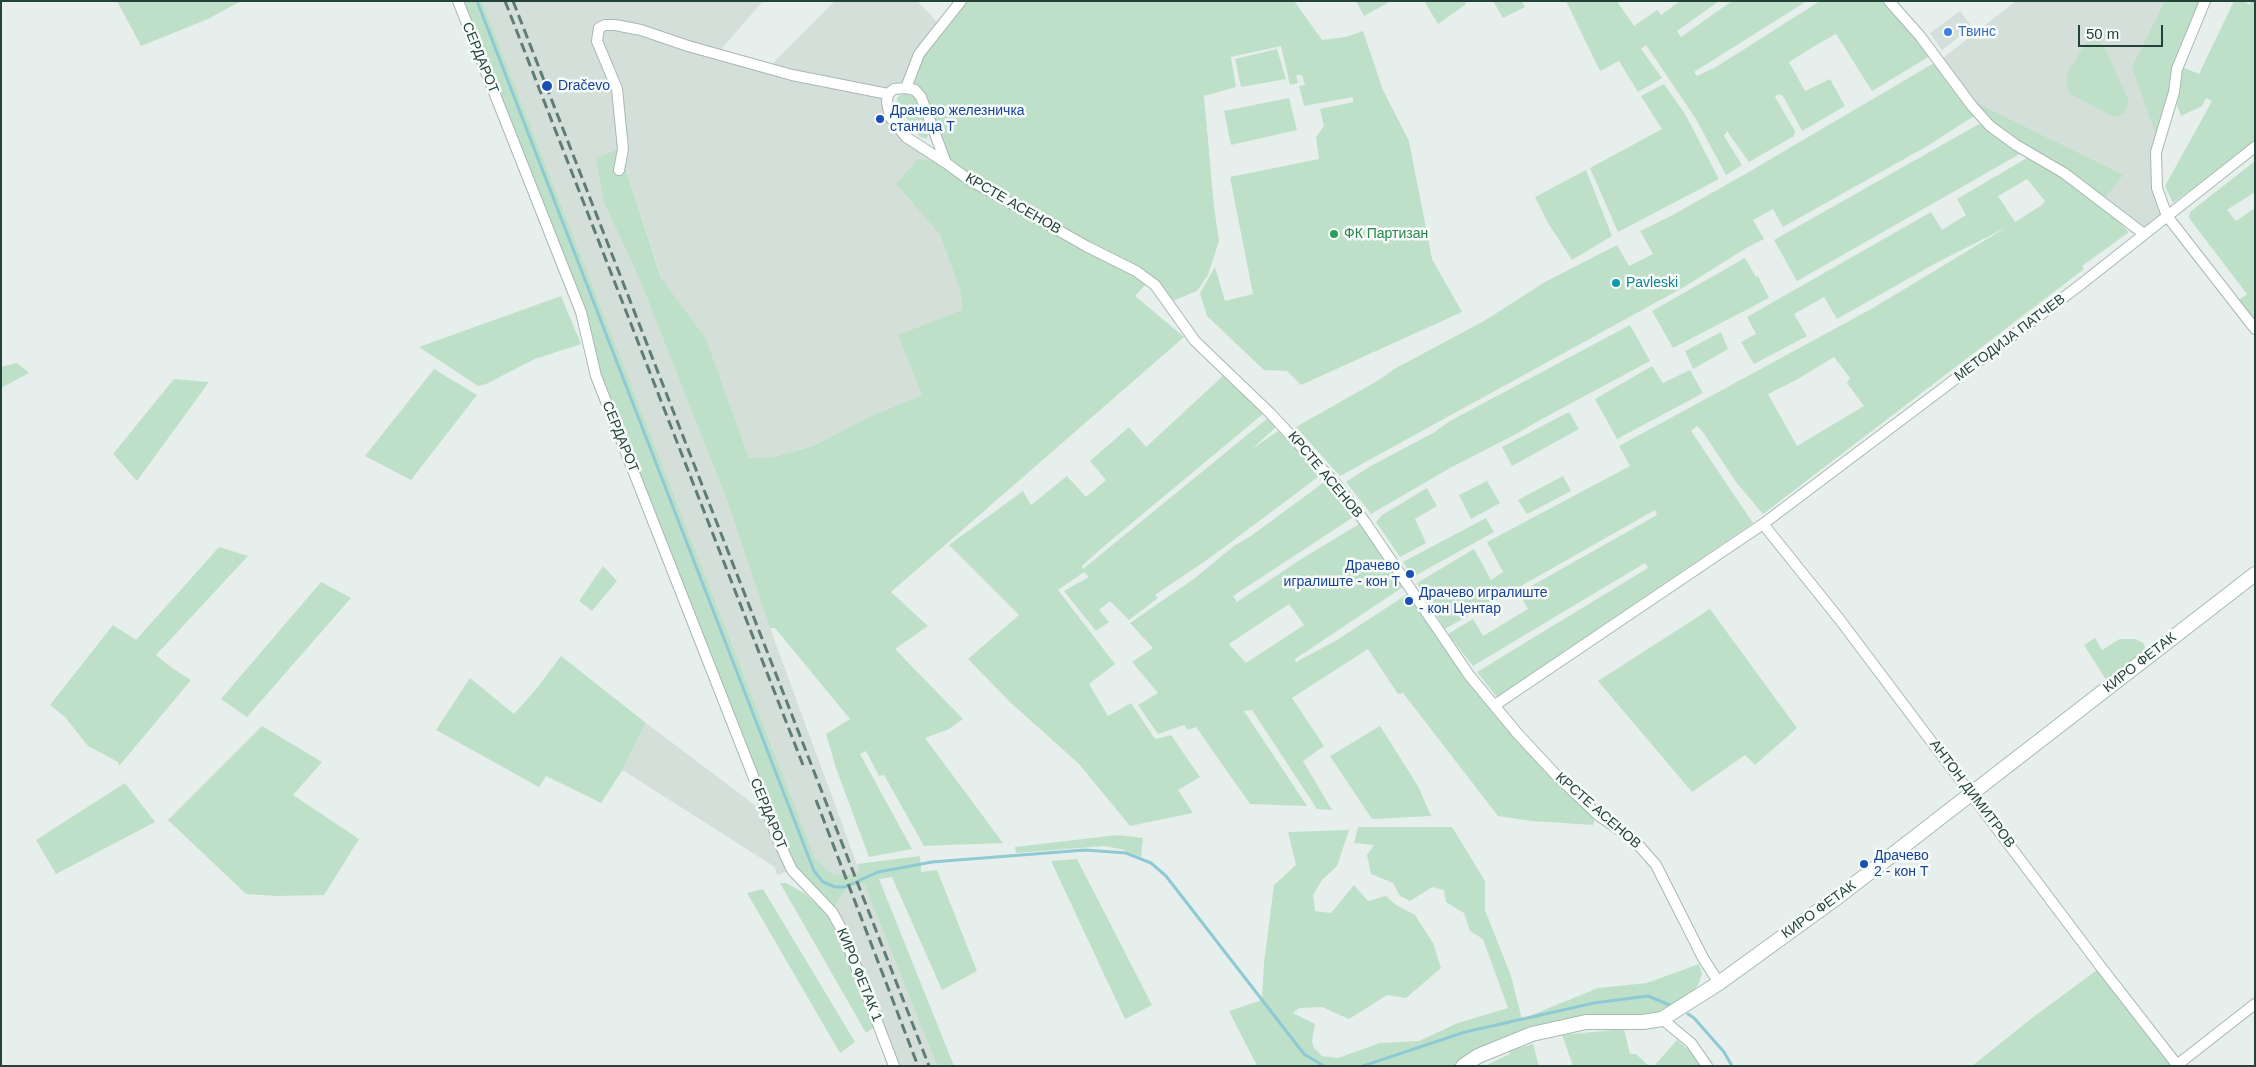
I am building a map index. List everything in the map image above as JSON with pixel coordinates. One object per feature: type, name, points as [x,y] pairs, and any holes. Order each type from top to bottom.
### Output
[{"type":"main road","name":"КИРО ФЕТАК","points":[[1462,1066],[1478,1056],[1532,1034],[1586,1022],[1643,1022],[1662,1019],[1719,983],[1839,896],[2255,574]]},
{"type":"street","name":"СЕРДАРОТ","points":[[458,1],[581,312],[596,376],[792,870]]},
{"type":"street","points":[[906,88],[919,54],[961,1]]},
{"type":"street","points":[[1889,1],[1920,36],[1972,106],[1990,126],[2064,173],[2144,234]]},
{"type":"street","points":[[2205,1],[2177,69],[2174,92],[2156,152],[2157,188],[2168,216],[2255,328]]},
{"type":"street","points":[[619,170],[623,148],[617,89],[597,41],[598,28],[605,25],[641,30],[688,46],[792,75],[888,94],[894,89],[906,88],[915,90],[921,97],[946,163]]},
{"type":"street","name":"КРСТЕ АСЕНОВ","points":[[888,94],[887,102],[890,117],[906,137],[968,179],[1086,246],[1136,271],[1155,285],[1195,341],[1270,413],[1336,484],[1365,522],[1464,668],[1517,733],[1557,776],[1598,815],[1634,840],[1656,865],[1703,958],[1719,983]]},
{"type":"street","name":"МЕТОДИЈА ПАТЧЕВ","points":[[1495,704],[1763,524],[2080,285],[2255,147]]},
{"type":"street","name":"АНТОН ДИМИТРОВ","points":[[1763,524],[1840,620],[2177,1065]]},
{"type":"street","name":"КИРО ФЕТАК 1","points":[[792,870],[832,912],[842,930],[894,1066]]},
{"type":"street","points":[[2177,1065],[2255,1004]]},
{"type":"street","points":[[1662,1019],[1691,1044],[1707,1066]]},
{"type":"shaded area","points":[[482,1],[763,1],[718,53],[768,68],[835,1],[917,1],[941,26],[906,88],[894,89],[887,102],[906,137],[946,163],[896,184],[940,235],[960,290],[962,311],[922,395],[871,416],[813,446],[773,457],[749,458],[706,338],[662,280],[619,149],[604,203],[639,278],[728,503],[770,628],[859,870],[854,875],[837,875],[830,872],[815,858]]},
{"type":"shaded area","points":[[2016,1],[2205,1],[2185,46],[2155,162],[2167,216],[2144,234],[2000,134],[1939,61]]},
{"type":"shaded area","points":[[1960,11],[1972,27],[1942,50],[1930,33]]},
{"type":"shaded area","points":[[646,723],[768,815],[792,870],[777,875],[775,867],[624,771],[621,772]]},
{"type":"shaded area","points":[[864,882],[937,1066],[894,1066],[832,912],[842,894],[850,887]]},
{"type":"green space","points":[[117,1],[241,1],[208,19],[141,46]]},
{"type":"green space","points":[[458,1],[482,1],[815,858],[830,872],[837,875],[854,875],[859,870],[857,864],[920,856],[921,872],[937,870],[977,971],[942,990],[892,877],[879,879],[954,1066],[937,1066],[864,883],[850,887],[842,894],[832,912],[792,870],[596,376],[581,312]]},
{"type":"green space","points":[[961,1],[1294,1],[1322,40],[1346,37],[1363,31],[1383,90],[1409,141],[1432,259],[1462,312],[1301,385],[1287,371],[1264,370],[1207,316],[1200,293],[1215,267],[1225,301],[1253,294],[1230,177],[1319,159],[1316,137],[1324,126],[1320,109],[1353,102],[1353,97],[1304,106],[1299,86],[1305,85],[1302,75],[1296,75],[1298,83],[1290,85],[1281,46],[1231,57],[1236,87],[1204,96],[1219,241],[1208,275],[1197,291],[1168,303],[1155,285],[946,163],[921,97],[906,88],[914,63]]},
{"type":"green space","points":[[1356,1],[1391,1],[1364,16]]},
{"type":"green space","points":[[1424,1],[1465,1],[1466,4],[1438,24]]},
{"type":"green space","points":[[1493,1],[1522,1],[1525,7],[1503,18]]},
{"type":"green space","points":[[1566,1],[1617,1],[1634,26],[1657,10],[1661,15],[1680,1],[1719,1],[1677,31],[1681,37],[1732,1],[1807,1],[1694,72],[1697,76],[1716,67],[1820,1],[1886,1],[1930,56],[1872,91],[1836,34],[1813,47],[1789,62],[1805,91],[1830,79],[1845,106],[1802,131],[1783,96],[1778,94],[1775,97],[1795,131],[1794,136],[1749,162],[1727,131],[1724,136],[1742,165],[1726,175],[1696,119],[1646,45],[1641,49],[1662,78],[1638,92],[1619,61],[1600,71]]},
{"type":"green space","points":[[2165,1],[2203,1],[2158,141],[2132,67]]},
{"type":"green space","points":[[2234,1],[2244,1],[2250,5],[2251,1],[2255,1],[2255,141],[2173,203],[2165,186],[2212,101],[2206,98],[2202,106],[2181,116],[2177,105],[2182,67],[2199,74]]},
{"type":"green space","points":[[2099,41],[2107,52],[2129,102],[2124,114],[2114,117],[2070,94],[2066,83],[2067,74],[2086,42]]},
{"type":"green space","points":[[1277,49],[1286,79],[1241,87],[1235,59]]},
{"type":"green space","points":[[1934,63],[1974,116],[1929,145],[1783,227],[1773,209],[1753,220],[1764,239],[1746,248],[1684,287],[1340,476],[1296,427],[1377,381],[1396,368],[1484,321],[1545,282],[1617,245],[1629,266],[1653,254],[1640,231],[1671,216],[1747,173]]},
{"type":"green space","points":[[1664,84],[1685,114],[1719,179],[1618,232],[1590,168],[1662,129],[1641,96]]},
{"type":"green space","points":[[903,93],[909,93],[916,97],[929,132],[927,139],[920,137],[898,106],[897,98]]},
{"type":"green space","points":[[1289,98],[1297,130],[1231,145],[1224,111]]},
{"type":"green space","points":[[1973,101],[2123,175],[2102,202],[2098,202],[2129,232],[2082,266],[2084,269],[1763,514],[1736,482],[1697,426],[1691,431],[1753,523],[1497,697],[1477,672],[1648,568],[1645,563],[1473,666],[1448,634],[1473,619],[1483,636],[1528,609],[1519,593],[1657,515],[1655,510],[1445,629],[1417,583],[1474,549],[1491,580],[1503,572],[1487,542],[1630,466],[1619,446],[1873,308],[2007,227],[1936,263],[1837,319],[1824,297],[1794,314],[1807,336],[1754,364],[1741,342],[1756,334],[1747,317],[1931,212],[1942,230],[1966,215],[1957,199],[2032,155],[2000,134]],"holes":[[[2027,179],[2045,201],[2042,205],[2015,222],[1998,196]],[[1834,357],[1850,378],[1847,383],[1864,406],[1797,446],[1768,394]]]},
{"type":"green space","points":[[1979,124],[2025,151],[1797,281],[1774,240]]},
{"type":"green space","points":[[619,149],[661,278],[706,338],[749,458],[773,457],[813,446],[871,416],[922,395],[898,335],[962,310],[960,290],[940,235],[896,184],[918,159],[939,162],[1135,273],[1147,283],[1135,296],[1184,337],[891,592],[928,626],[895,649],[963,719],[949,729],[925,738],[1003,843],[924,846],[884,775],[879,776],[866,751],[860,754],[912,849],[869,857],[836,768],[826,734],[850,719],[775,628],[770,628],[728,503],[639,278],[604,203],[596,158]]},
{"type":"green space","points":[[2255,161],[2255,192],[2227,210],[2236,221],[2255,208],[2255,325],[2235,303],[2247,294],[2189,218],[2190,212]]},
{"type":"green space","points":[[1586,170],[1612,236],[1572,260],[1548,223],[1535,197]]},
{"type":"green space","points":[[1745,258],[1756,277],[1758,276],[1769,298],[1673,348],[1652,311]]},
{"type":"green space","points":[[561,296],[581,344],[535,359],[486,384],[478,386],[419,347]]},
{"type":"green space","points":[[1630,325],[1650,361],[1452,467],[1371,514],[1346,482],[1369,467],[1433,433],[1450,421]]},
{"type":"green space","points":[[1721,332],[1728,349],[1693,369],[1685,351]]},
{"type":"green space","points":[[17,363],[29,373],[1,388],[1,367]]},
{"type":"green space","points":[[1652,366],[1663,383],[1690,370],[1703,393],[1617,439],[1595,399]]},
{"type":"green space","points":[[434,369],[477,395],[411,480],[365,456]]},
{"type":"green space","points":[[1224,375],[1263,414],[1103,547],[1082,566],[1083,569],[1268,418],[1276,427],[1252,449],[1278,431],[1322,474],[1211,557],[1155,595],[1158,598],[1129,620],[1110,601],[1099,610],[1109,622],[1096,631],[1064,591],[1089,577],[1084,572],[1058,590],[1115,664],[1089,684],[1108,716],[1131,703],[1155,739],[1171,735],[1200,777],[1178,790],[1193,813],[1130,826],[1079,764],[1010,702],[968,659],[1019,615],[949,545],[1023,491],[1031,505],[1067,476],[1086,497],[1106,480],[1090,461],[1129,427],[1146,447]]},
{"type":"green space","points":[[174,379],[209,382],[137,481],[113,454]]},
{"type":"green space","points":[[1569,412],[1579,429],[1512,466],[1502,447]]},
{"type":"green space","points":[[1563,476],[1571,491],[1527,514],[1518,500]]},
{"type":"green space","points":[[1327,480],[1355,516],[1233,596],[1237,602],[1306,556],[1361,523],[1403,587],[1295,659],[1296,662],[1337,640],[1409,593],[1422,614],[1595,818],[1593,825],[1532,821],[1498,816],[1403,693],[1398,694],[1368,649],[1292,698],[1324,746],[1303,761],[1332,810],[1317,809],[1252,710],[1244,711],[1307,806],[1250,804],[1196,727],[1188,730],[1184,725],[1158,734],[1138,705],[1158,693],[1132,662],[1153,648],[1130,623],[1195,578],[1234,546],[1251,536]],"holes":[[[1289,604],[1304,625],[1246,663],[1229,644]]]},
{"type":"green space","points":[[1487,481],[1500,503],[1471,519],[1459,495]]},
{"type":"green space","points":[[1427,488],[1437,506],[1415,519],[1426,543],[1400,557],[1376,522],[1382,515]]},
{"type":"green space","points":[[1486,518],[1494,532],[1413,577],[1403,562]]},
{"type":"green space","points":[[219,547],[248,556],[156,655],[191,680],[119,766],[118,762],[88,746],[65,717],[50,705],[113,625],[136,640]]},
{"type":"green space","points":[[603,566],[617,581],[592,611],[579,601]]},
{"type":"green space","points":[[321,582],[351,598],[247,717],[221,699]]},
{"type":"green space","points":[[1710,609],[1797,728],[1755,765],[1745,755],[1692,792],[1598,681]]},
{"type":"green space","points":[[2095,638],[2102,650],[2120,639],[2135,639],[2143,643],[2149,656],[2110,686],[2084,645]]},
{"type":"green space","points":[[561,656],[646,723],[621,772],[601,803],[546,776],[539,787],[436,730],[470,678],[514,714],[537,688]]},
{"type":"green space","points":[[262,726],[322,762],[293,795],[359,839],[324,895],[277,896],[246,894],[168,820]]},
{"type":"green space","points":[[1380,726],[1418,786],[1431,816],[1372,819],[1330,756]]},
{"type":"green space","points":[[125,783],[155,822],[56,874],[36,840]]},
{"type":"green space","points":[[1358,827],[1452,827],[1485,881],[1485,910],[1511,976],[1522,1019],[1598,988],[1647,983],[1699,964],[1702,974],[1698,985],[1692,993],[1666,1014],[1640,1017],[1602,1015],[1557,1021],[1530,1030],[1463,1066],[1257,1066],[1229,1011],[1262,1000],[1264,963],[1274,885],[1296,865],[1288,832],[1349,830],[1337,866],[1322,880],[1313,895],[1315,911],[1331,913],[1354,885],[1368,901],[1386,896],[1396,905],[1415,915],[1433,943],[1441,968],[1406,998],[1387,995],[1349,1019],[1322,1007],[1299,1008],[1293,1013],[1315,1024],[1312,1041],[1314,1048],[1322,1056],[1338,1058],[1380,1043],[1419,1041],[1458,1023],[1508,1008],[1483,939],[1470,931],[1464,913],[1446,902],[1444,890],[1432,887],[1410,901],[1400,896],[1393,883],[1371,874],[1367,855],[1374,845],[1354,843]]},
{"type":"green space","points":[[1117,835],[1143,838],[1141,857],[1121,849],[1104,846],[1016,853],[1015,847]]},
{"type":"green space","points":[[1077,859],[1152,1005],[1125,1019],[1051,861]]},
{"type":"green space","points":[[780,883],[786,883],[804,893],[833,919],[874,1027],[866,1033]]},
{"type":"green space","points":[[763,889],[855,1042],[840,1053],[747,893]]},
{"type":"green space","points":[[2101,967],[2177,1066],[1972,1066],[2032,1018]]},
{"type":"green space","points":[[1624,1029],[1630,1054],[1636,1054],[1649,1066],[1573,1066],[1562,1035]]},
{"type":"green space","points":[[1677,1040],[1697,1058],[1701,1066],[1654,1066]]},
{"type":"green space","points":[[1533,1044],[1539,1066],[1484,1066],[1510,1054],[1509,1051]]},
{"type":"waterway","points":[[477,1],[814,871],[823,882],[835,887],[845,887],[878,872],[932,862],[1085,850],[1126,853],[1151,863],[1166,876],[1304,1054],[1324,1066]]},
{"type":"waterway","points":[[1363,1066],[1465,1032],[1594,1003],[1648,996],[1672,1006]]},
{"type":"waterway","points":[[1688,1014],[1694,1018],[1724,1052],[1732,1066]]},
{"type":"railway","points":[[505,1],[803,765]]},
{"type":"railway","points":[[513,1],[929,1066]]},
{"type":"railway","points":[[816,800],[918,1066]]},
{"type":"place","name":"Твинс","points":[[1948,32]]},
{"type":"place","name":"Dračevo","points":[[547,86]]},
{"type":"place","name":"Драчево железничка станица Т","points":[[880,119]]},
{"type":"place","name":"ФК Партизан","points":[[1334,234]]},
{"type":"place","name":"Pavleski","points":[[1616,283]]},
{"type":"place","name":"Драчево игралиште - кон T","points":[[1410,574]]},
{"type":"place","name":"Драчево игралиште - кон Центар","points":[[1409,601]]},
{"type":"place","name":"Драчево 2 - кон T","points":[[1864,864]]}]
